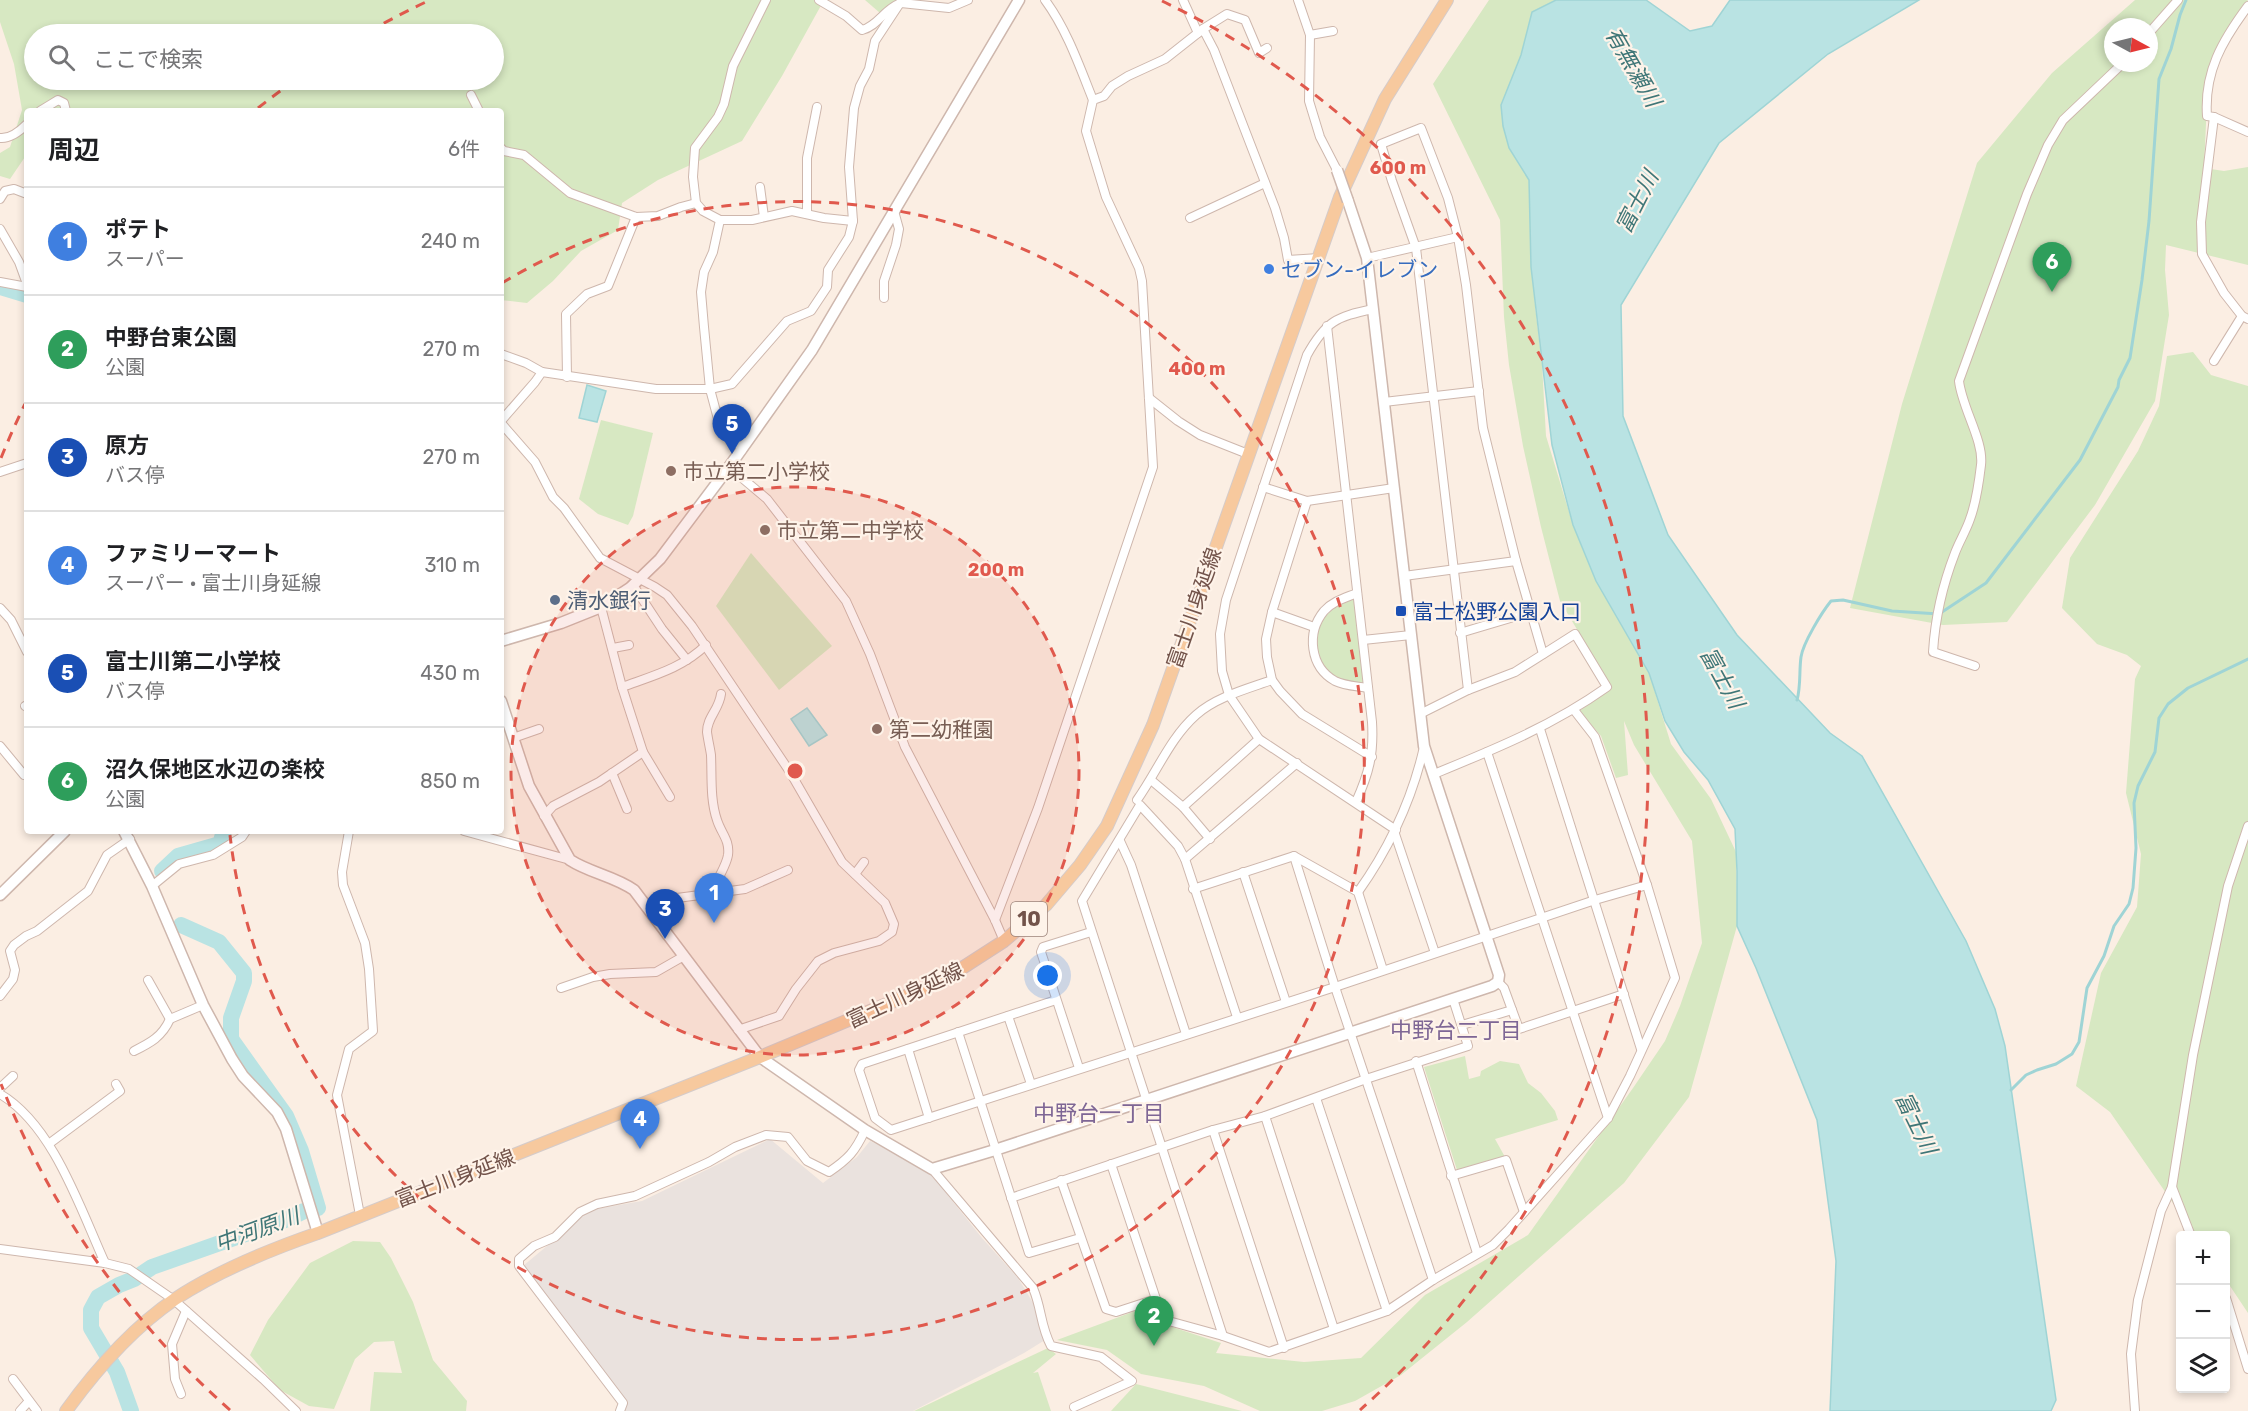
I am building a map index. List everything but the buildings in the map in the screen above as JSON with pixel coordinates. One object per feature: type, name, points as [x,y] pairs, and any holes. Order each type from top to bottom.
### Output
[{"type":"main road","name":"富士川身延線","points":[[66,1411],[116,1351],[174,1300],[207,1280],[316,1228],[760,1058],[942,981],[1004,941],[1046,905],[1080,865],[1107,826],[1152,726],[1340,197],[1385,99],[1447,0]]},
{"type":"street","points":[[766,0],[733,66],[724,104],[718,117],[695,148],[693,177],[696,204],[703,211],[720,220],[752,220],[792,210],[824,218],[853,221]]},
{"type":"street","points":[[819,0],[846,16],[862,30],[869,28],[901,2],[949,8],[968,0]]},
{"type":"street","points":[[504,640],[561,623],[601,607],[637,582],[660,559],[742,450],[812,350],[1019,0]]},
{"type":"street","points":[[995,920],[1038,808],[1153,467],[1142,281],[1139,268],[1106,197],[1086,131],[1093,100],[1058,18],[1044,0]]},
{"type":"street","points":[[1183,0],[1214,50],[1265,183],[1284,238],[1288,260],[1319,258]]},
{"type":"street","points":[[932,1169],[1453,999],[1498,982],[1499,975],[1487,935],[1424,746],[1367,258],[1337,170],[1320,138],[1309,101],[1310,35],[1298,0]]},
{"type":"street","points":[[2158,23],[2178,0]]},
{"type":"street","points":[[504,355],[542,372],[567,377],[588,377],[656,389],[710,389],[732,384],[787,321],[811,311],[827,287],[828,270],[849,237],[853,221],[849,167],[854,108],[860,86],[869,69],[875,40],[901,2]]},
{"type":"street","points":[[2248,6],[2217,56],[2208,79],[2206,100],[2207,116],[2248,132]]},
{"type":"street","points":[[1093,100],[1104,96],[1112,86],[1128,76],[1165,60],[1201,31],[1227,14],[1245,20],[1259,53],[1268,48]]},
{"type":"street","points":[[1310,35],[1333,31]]},
{"type":"street","points":[[1976,666],[1933,652],[1934,630],[1954,554],[1970,519],[1982,464],[1981,453],[1960,393],[1959,381],[2027,194],[2048,145],[2063,120],[2114,72]]},
{"type":"street","points":[[471,95],[478,108]]},
{"type":"street","points":[[45,108],[58,100],[64,103],[65,108]]},
{"type":"street","points":[[807,214],[807,158],[817,107]]},
{"type":"street","points":[[2214,117],[2200,222],[2202,254],[2224,293],[2245,318],[2214,361]]},
{"type":"street","points":[[0,138],[15,134],[24,126]]},
{"type":"street","points":[[1468,690],[1416,248],[1381,144],[1421,128],[1448,198],[1458,237],[1483,428],[1516,561],[1543,654]]},
{"type":"street","points":[[504,152],[524,155],[570,193],[636,217],[658,216],[696,204]]},
{"type":"street","points":[[1190,218],[1265,183]]},
{"type":"street","points":[[760,187],[764,217]]},
{"type":"street","points":[[0,199],[5,191],[14,189],[24,193]]},
{"type":"street","points":[[884,298],[884,281],[899,229],[894,211]]},
{"type":"street","points":[[567,377],[566,314],[587,294],[608,286],[636,217]]},
{"type":"street","points":[[720,220],[713,252],[704,272],[701,292],[710,389],[718,419],[742,450]]},
{"type":"street","points":[[899,229],[909,226]]},
{"type":"street","points":[[0,229],[23,259]]},
{"type":"street","points":[[1367,258],[1458,237]]},
{"type":"street","points":[[0,282],[24,286]]},
{"type":"street","points":[[1373,309],[1344,315],[1327,326],[1318,335],[1307,355],[1226,600],[1220,634],[1222,671],[1229,695],[1259,739],[1356,802],[1395,832],[1435,952]]},
{"type":"street","points":[[1327,326],[1372,722],[1372,757],[1356,802]]},
{"type":"street","points":[[504,418],[542,372]]},
{"type":"street","points":[[1384,402],[1479,391]]},
{"type":"street","points":[[1149,398],[1178,422],[1200,435],[1248,454]]},
{"type":"street","points":[[504,426],[535,462],[554,497],[600,558],[637,582],[667,595],[706,645],[790,772],[843,862],[885,903],[894,924],[892,932],[879,941],[834,953],[818,962],[796,988],[778,1016],[738,1030]]},
{"type":"street","points":[[0,472],[24,464]]},
{"type":"street","points":[[729,467],[767,499],[846,601],[870,654],[905,747],[1004,941]]},
{"type":"street","points":[[1263,487],[1307,501],[1394,488]]},
{"type":"street","points":[[1307,501],[1272,612],[1266,639],[1272,680],[1302,714],[1372,757]]},
{"type":"street","points":[[1404,576],[1516,561]]},
{"type":"street","points":[[637,582],[662,629],[687,660]]},
{"type":"street","points":[[1357,593],[1338,600],[1325,610],[1314,627],[1313,650],[1319,667],[1335,681],[1344,685],[1368,688]]},
{"type":"street","points":[[601,607],[622,687],[643,752],[670,797]]},
{"type":"street","points":[[0,608],[11,620],[24,646]]},
{"type":"street","points":[[1272,612],[1314,627]]},
{"type":"street","points":[[1460,633],[1530,612]]},
{"type":"street","points":[[1420,714],[1468,690],[1515,672],[1575,634],[1607,687],[1574,710],[1540,729],[1434,774]]},
{"type":"street","points":[[1363,640],[1411,635]]},
{"type":"street","points":[[613,648],[629,645]]},
{"type":"street","points":[[622,687],[672,668],[696,655],[706,645]]},
{"type":"street","points":[[1137,800],[1175,738],[1197,714],[1229,695],[1272,680]]},
{"type":"street","points":[[710,893],[728,858],[725,834],[717,821],[707,732],[709,721],[720,705],[721,694]]},
{"type":"street","points":[[504,710],[529,786],[570,860]]},
{"type":"street","points":[[1111,1164],[1165,1320],[1269,1352],[1387,1311],[1433,1280],[1493,1245],[1608,1118],[1675,978],[1647,885],[1595,737],[1574,710]]},
{"type":"street","points":[[513,738],[539,729]]},
{"type":"street","points":[[1540,729],[1641,1049]]},
{"type":"street","points":[[1183,807],[1259,739]]},
{"type":"street","points":[[0,746],[24,775]]},
{"type":"street","points":[[1358,892],[1377,866],[1395,832],[1417,776],[1424,746]]},
{"type":"street","points":[[544,816],[553,806],[612,773],[643,752]]},
{"type":"street","points":[[1487,752],[1608,1118]]},
{"type":"street","points":[[1185,860],[1296,763]]},
{"type":"street","points":[[612,773],[627,809]]},
{"type":"street","points":[[1151,780],[1183,807],[1210,839]]},
{"type":"street","points":[[1223,1336],[1082,901],[1140,805],[1178,846],[1185,860],[1237,1017]]},
{"type":"street","points":[[2135,1411],[2132,1354],[2138,1300],[2161,1211],[2172,1187],[2193,1055],[2228,886],[2248,826]]},
{"type":"street","points":[[0,895],[62,834]]},
{"type":"street","points":[[152,886],[179,864],[213,855],[244,834]]},
{"type":"street","points":[[348,834],[342,872],[343,885],[365,943],[373,1021],[373,1031],[349,1049],[337,1095],[359,1211]]},
{"type":"street","points":[[475,834],[570,860],[579,866],[620,880],[634,890],[760,1058],[865,1130],[932,1169],[1033,1288],[1040,1305],[1041,1322],[1051,1346],[1101,1357],[1132,1381],[1074,1407]]},
{"type":"street","points":[[0,996],[13,979],[15,970],[10,951],[14,945],[37,931],[88,891],[107,855],[127,835],[152,886],[203,1005],[243,1076],[277,1112],[286,1129],[316,1228]]},
{"type":"street","points":[[1120,841],[1131,864],[1186,1034]]},
{"type":"street","points":[[1294,856],[1335,987],[1433,1280]]},
{"type":"street","points":[[1193,889],[1294,856],[1358,892],[1383,970]]},
{"type":"street","points":[[855,874],[864,862]]},
{"type":"street","points":[[651,911],[662,900],[745,889],[788,870]]},
{"type":"street","points":[[1243,872],[1286,1002]]},
{"type":"street","points":[[1056,1000],[862,1064],[859,1070],[875,1118],[891,1130],[1335,987],[1542,917],[1647,885]]},
{"type":"street","points":[[1079,1068],[1041,952],[1043,947],[1091,932]]},
{"type":"street","points":[[561,988],[602,975],[656,972],[684,956]]},
{"type":"street","points":[[148,980],[170,1019]]},
{"type":"street","points":[[1498,982],[1504,988],[1519,1029],[1624,994]]},
{"type":"street","points":[[1011,1198],[1213,1130],[1265,1116],[1366,1078],[1468,1046],[1453,999]]},
{"type":"street","points":[[134,1051],[158,1038],[170,1019],[203,1005]]},
{"type":"street","points":[[1462,1025],[1512,1010]]},
{"type":"street","points":[[1008,1016],[1031,1084]]},
{"type":"street","points":[[958,1032],[1029,1253],[1080,1238]]},
{"type":"street","points":[[908,1049],[929,1118]]},
{"type":"street","points":[[1416,1061],[1477,1253]]},
{"type":"street","points":[[0,1088],[13,1076]]},
{"type":"street","points":[[50,1143],[120,1091],[116,1084]]},
{"type":"street","points":[[0,1094],[12,1101],[50,1143],[105,1263]]},
{"type":"street","points":[[1316,1098],[1387,1311]]},
{"type":"street","points":[[1265,1116],[1334,1329]]},
{"type":"street","points":[[620,1411],[623,1403],[519,1266],[519,1259],[534,1246],[555,1237],[580,1212],[597,1204],[635,1196],[709,1162],[735,1147],[766,1135],[788,1137],[807,1161],[829,1172],[848,1159],[865,1130]]},
{"type":"street","points":[[1213,1130],[1284,1348]]},
{"type":"street","points":[[1451,1176],[1506,1160],[1524,1212]]},
{"type":"street","points":[[1061,1180],[1106,1310],[1116,1312],[1156,1299]]},
{"type":"street","points":[[2172,1187],[2189,1231]]},
{"type":"street","points":[[0,1249],[105,1263],[129,1269],[174,1300],[296,1411]]},
{"type":"street","points":[[181,1394],[175,1379],[172,1344],[186,1311]]},
{"type":"street","points":[[2230,1311],[2248,1369]]},
{"type":"street","points":[[13,1379],[37,1411]]},
{"type":"street","points":[[20,1411],[29,1401]]},
{"type":"shaded area","points":[[770,1139],[823,1183],[857,1157],[870,1141],[926,1168],[982,1238],[1018,1278],[1035,1306],[1045,1340],[913,1411],[624,1411],[628,1402],[523,1266],[590,1210],[642,1201]]},
{"type":"green space","points":[[0,0],[824,0],[782,76],[742,141],[658,180],[622,203],[618,230],[581,251],[553,281],[527,303],[504,300],[504,108],[24,108],[24,158],[10,179],[0,176],[0,153],[10,147],[22,110],[14,64],[0,22]]},
{"type":"green space","points":[[865,0],[896,0],[880,13]]},
{"type":"green space","points":[[1489,0],[1556,0],[1509,148],[1529,180],[1535,306],[1542,364],[1546,436],[1573,525],[1607,599],[1649,673],[1671,744],[1711,799],[1736,852],[1737,926],[1689,1097],[1624,1183],[1467,1322],[1401,1375],[1355,1401],[1322,1411],[1260,1411],[1204,1386],[1141,1374],[1107,1350],[1057,1340],[1154,1304],[1163,1324],[1221,1343],[1216,1353],[1304,1362],[1361,1358],[1425,1295],[1528,1235],[1665,1041],[1702,943],[1692,841],[1634,745],[1624,721],[1628,775],[1616,778],[1601,736],[1579,711],[1611,689],[1560,601],[1541,527],[1523,446],[1509,365],[1504,317],[1500,220],[1433,84]]},
{"type":"green space","points":[[2135,0],[2248,0],[2236,15],[2208,79],[2204,168],[2224,171],[2248,167],[2248,265],[2166,245],[2165,270],[2169,315],[2155,401],[2095,505],[2007,622],[1943,625],[1850,608],[1902,404],[1977,163],[2052,73],[2104,27],[2104,72],[2158,72],[2158,18],[2115,18]]},
{"type":"green space","points":[[2193,352],[2211,375],[2248,386],[2248,1313],[2230,1286],[2230,1231],[2192,1231],[2110,1112],[2076,1086],[2101,973],[2137,907],[2141,854],[2126,793],[2135,679],[2141,666],[2127,655],[2097,644],[2062,608],[2070,558],[2138,451],[2159,406],[2167,356]]},
{"type":"green space","points":[[601,420],[653,433],[633,516],[628,525],[598,514],[579,499]]},
{"type":"green space","points":[[751,553],[832,646],[779,690],[716,606]]},
{"type":"green space","points":[[1355,599],[1364,683],[1345,681],[1328,671],[1322,664],[1316,646],[1316,636],[1324,618],[1338,606]]},
{"type":"green space","points":[[1465,1056],[1469,1079],[1480,1076],[1481,1071],[1500,1061],[1519,1064],[1528,1083],[1541,1093],[1555,1111],[1558,1120],[1495,1139],[1505,1157],[1457,1170],[1424,1067]]},
{"type":"green space","points":[[353,1241],[380,1242],[391,1258],[413,1302],[433,1360],[467,1401],[466,1411],[370,1411],[374,1372],[402,1373],[394,1341],[374,1342],[355,1359],[334,1409],[309,1406],[280,1390],[250,1355],[268,1320],[310,1263]]},
{"type":"green space","points":[[1048,1348],[1056,1354],[1033,1373],[1038,1372],[1051,1411],[914,1411]]},
{"type":"green space","points":[[1136,1384],[1242,1411],[1111,1411]]},
{"type":"water","points":[[1556,0],[1646,0],[1690,31],[1712,26],[1730,0],[1919,0],[1828,54],[1719,143],[1621,305],[1623,416],[1668,535],[1737,635],[1830,733],[1862,756],[1966,941],[1995,1009],[2005,1046],[2056,1400],[2051,1411],[1830,1411],[1836,1261],[1817,1120],[1737,926],[1735,829],[1708,780],[1684,752],[1665,721],[1649,673],[1596,581],[1573,525],[1552,445],[1531,267],[1529,180],[1509,148],[1503,126],[1501,105],[1521,55],[1532,12]]},
{"type":"water","points":[[587,385],[606,391],[597,422],[579,418]]},
{"type":"water","points":[[807,708],[827,735],[809,746],[791,719]]},
{"type":"waterway","points":[[1797,700],[1802,651],[1813,628],[1831,601],[1843,600],[1892,611],[1939,614],[1986,583],[2080,460],[2118,387],[2130,358],[2149,221],[2159,79],[2186,0]]},
{"type":"waterway","name":"中河原川","points":[[0,287],[24,294]]},
{"type":"waterway","points":[[2011,1090],[2026,1075],[2056,1064],[2072,1054],[2079,1042],[2087,988],[2104,956],[2114,926],[2129,904],[2133,888],[2136,848],[2134,803],[2138,786],[2155,752],[2159,718],[2168,704],[2188,688],[2248,659]]},
{"type":"waterway","name":"中河原川","points":[[162,871],[178,856],[220,844],[223,834]]},
{"type":"waterway","name":"中河原川","points":[[131,1411],[117,1372],[91,1328],[91,1310],[98,1297],[152,1267],[288,1219],[304,1211],[318,1208],[301,1151],[286,1116],[231,1039],[231,1018],[244,981],[244,973],[219,942],[181,925]]},
{"type":"place","name":"セブン-イレブン","points":[[1269,269]]},
{"type":"place","name":"沼久保地区水辺の楽校","points":[[2052,292]]},
{"type":"place","name":"富士川第二小学校","points":[[732,454]]},
{"type":"place","name":"市立第二小学校","points":[[671,471]]},
{"type":"place","name":"市立第二中学校","points":[[765,530]]},
{"type":"place","name":"清水銀行","points":[[555,600]]},
{"type":"place","name":"富士松野公園入口","points":[[1401,611]]},
{"type":"place","name":"第二幼稚園","points":[[877,729]]},
{"type":"place","name":"ポテト","points":[[714,923]]},
{"type":"place","name":"原方","points":[[665,939]]},
{"type":"place","name":"ファミリーマート","points":[[640,1149]]},
{"type":"place","name":"中野台東公園","points":[[1154,1346]]},
{"type":"district","name":"中野台二丁目","points":[[1456,1030]]},
{"type":"district","name":"中野台一丁目","points":[[1099,1113]]},
{"type":"water label","name":"有無瀬川","points":[[1633,67]]},
{"type":"water label","name":"富士川","points":[[1637,202]]},
{"type":"water label","name":"富士川","points":[[1722,678]]},
{"type":"water label","name":"富士川","points":[[1916,1123]]}]
